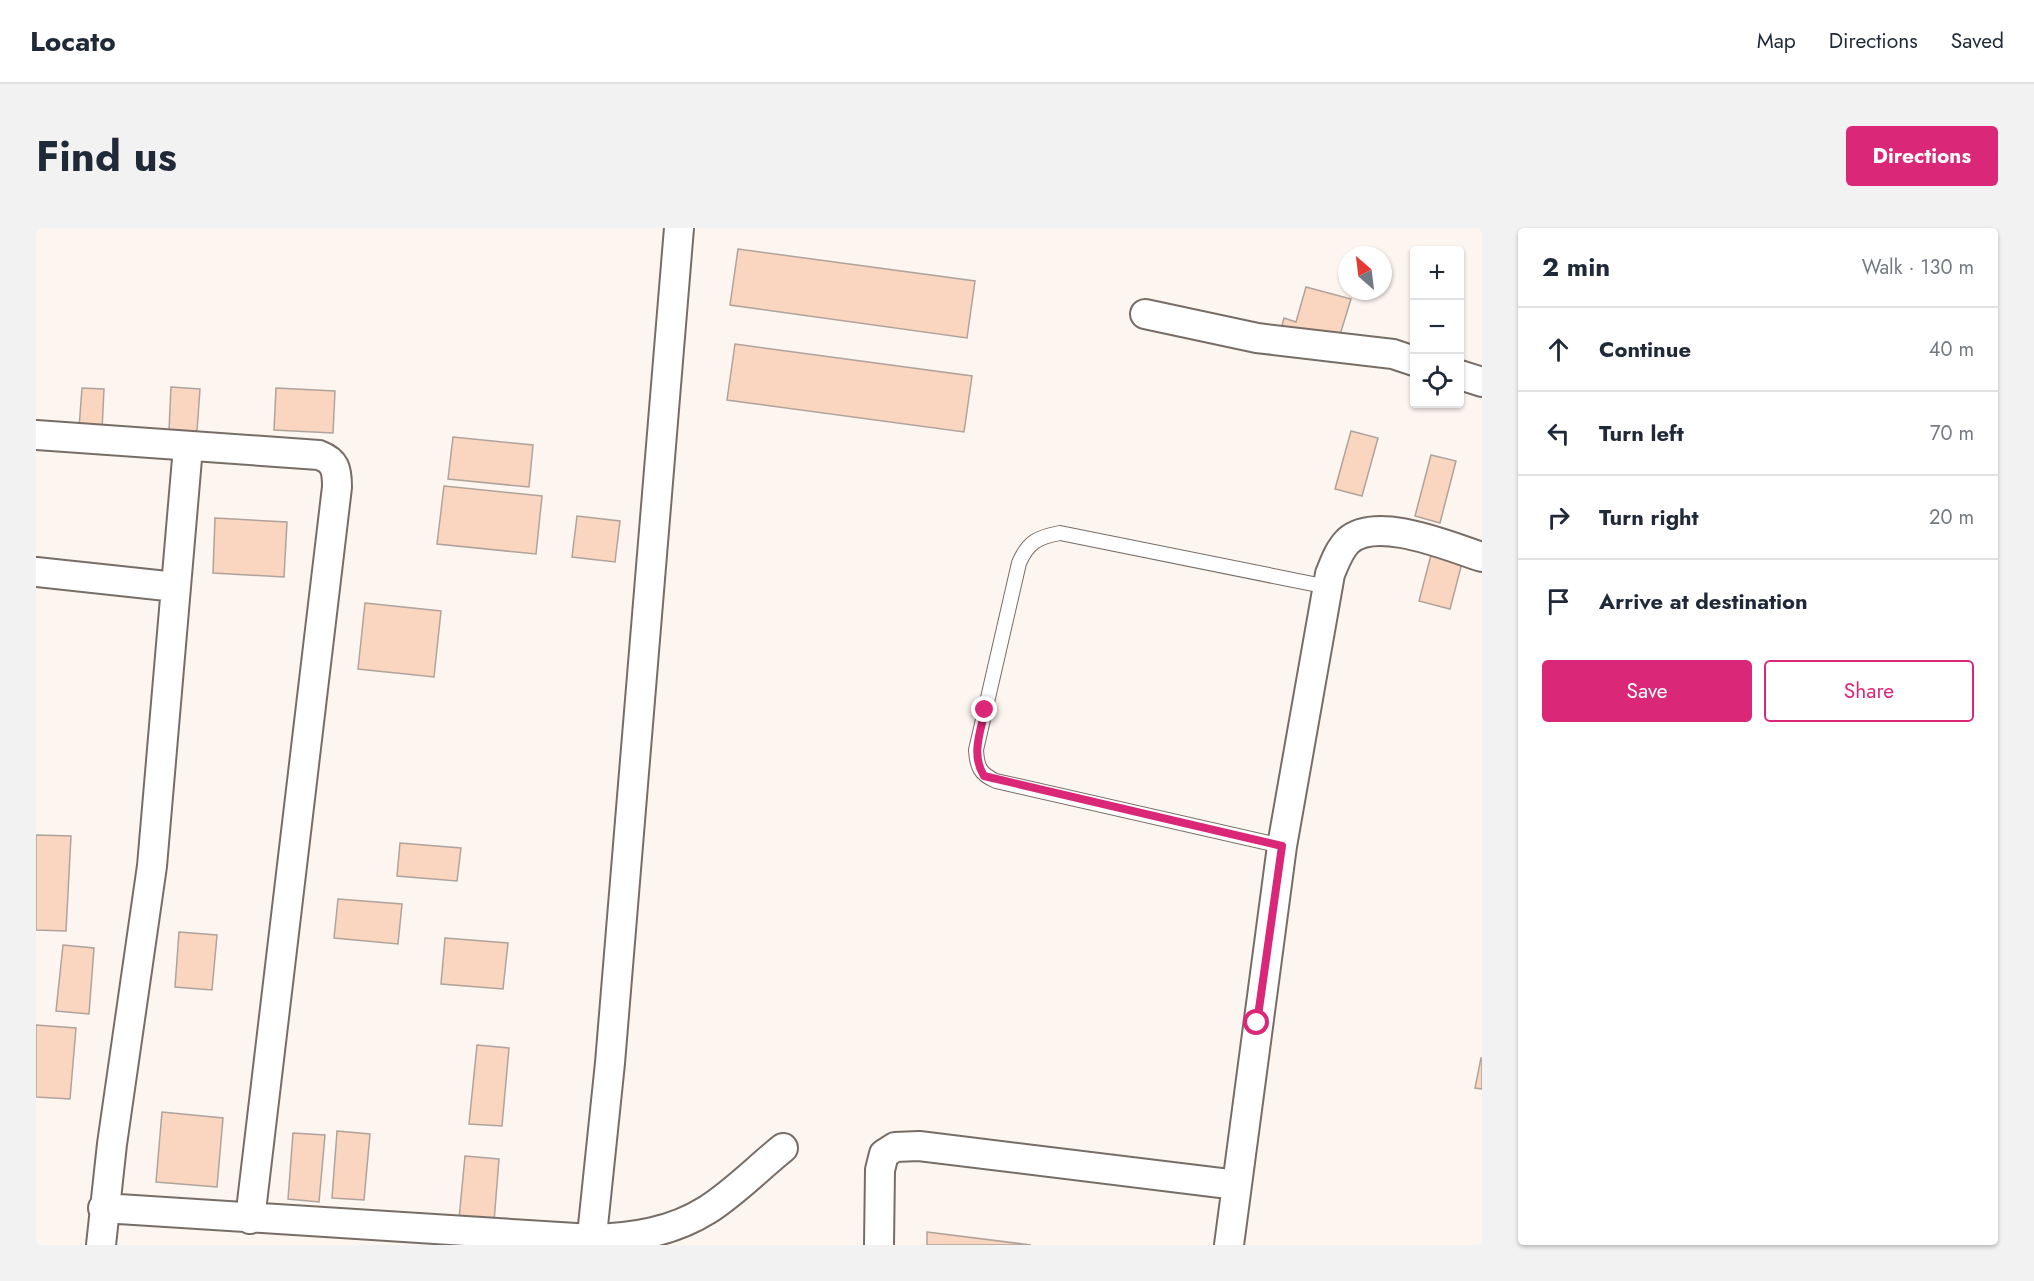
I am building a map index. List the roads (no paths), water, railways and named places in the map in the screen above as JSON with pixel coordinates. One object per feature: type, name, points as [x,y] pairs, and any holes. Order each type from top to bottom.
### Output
[{"type":"street","points":[[592,1242],[613,1027],[679,228]]},
{"type":"street","points":[[1145,314],[1257,338],[1393,354],[1410,360]]},
{"type":"street","points":[[1464,376],[1482,382]]},
{"type":"street","points":[[36,435],[319,455],[331,459],[337,469],[337,487],[249,1219]]},
{"type":"street","points":[[101,1245],[103,1208],[152,866],[188,447]]},
{"type":"street","points":[[1229,1245],[1282,846],[1328,587],[1337,556],[1349,540],[1368,532],[1400,532],[1482,557]]},
{"type":"street","points":[[36,572],[176,587]]},
{"type":"street","points":[[879,1245],[880,1170],[884,1154],[895,1147],[919,1146],[1237,1185]]},
{"type":"street","points":[[103,1208],[592,1242],[664,1230],[707,1210],[783,1148]]},
{"type":"lane","points":[[1282,846],[996,781],[984,776],[977,765],[976,750],[1019,563],[1026,547],[1039,537],[1060,533],[1328,587]]}]
